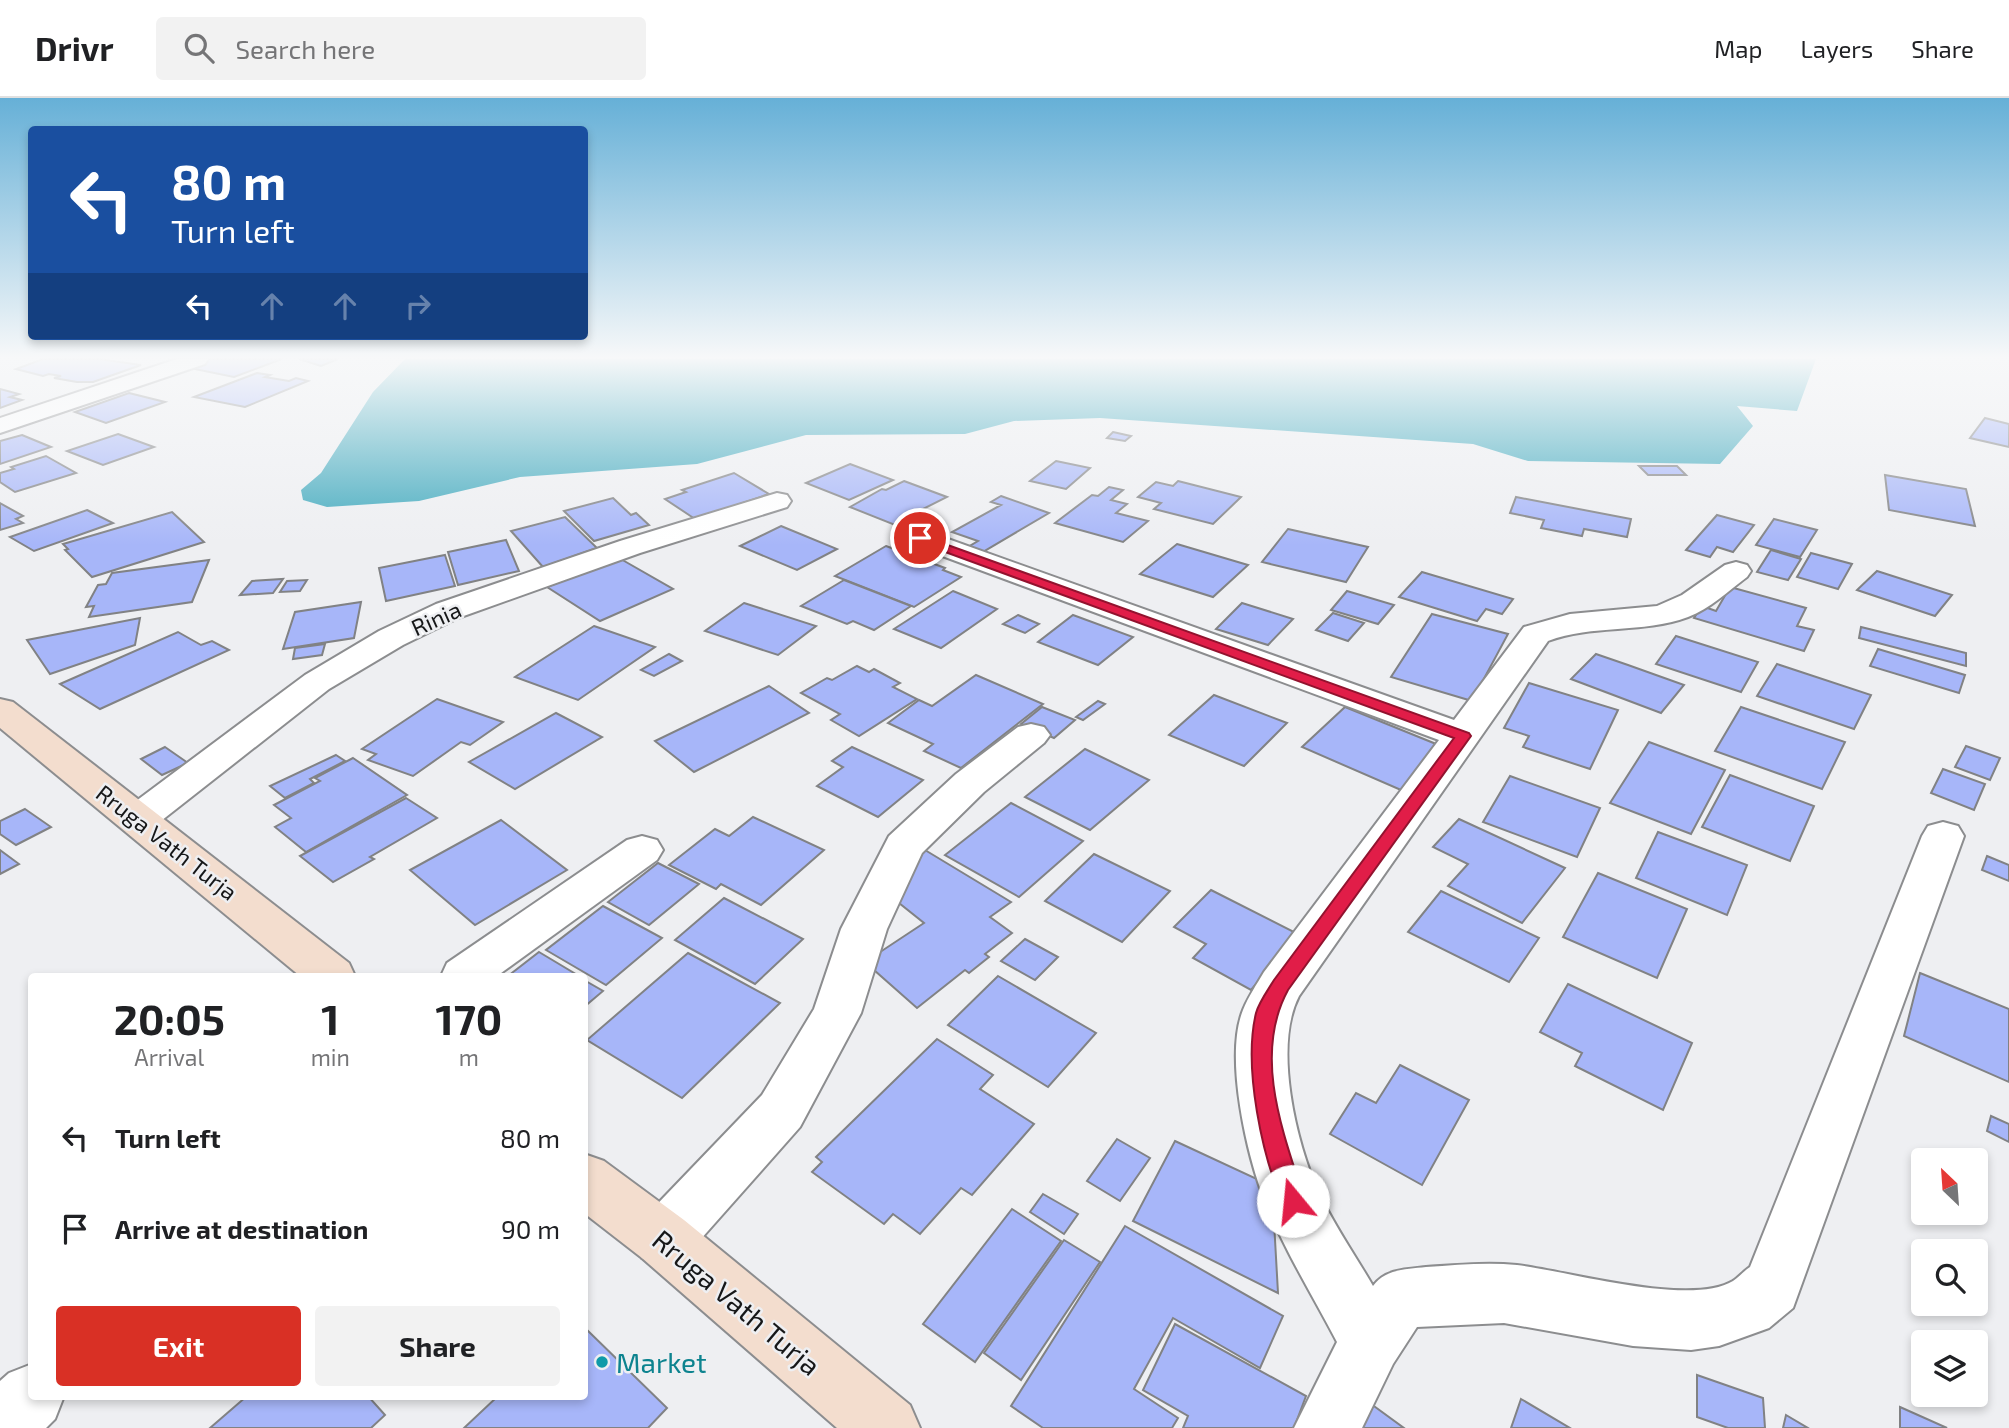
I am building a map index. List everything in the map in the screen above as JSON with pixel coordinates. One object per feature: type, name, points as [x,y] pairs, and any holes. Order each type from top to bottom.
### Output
[{"type":"street","name":"Rinia","points":[[138,819],[317,682],[391,638],[447,611],[630,547],[777,501]]},
{"type":"street","points":[[920,538],[1463,736]]},
{"type":"street","points":[[1371,1342],[1293,1201],[1272,1131],[1263,1082],[1261,1049],[1267,1010],[1281,985],[1536,634],[1554,625],[1678,610],[1736,571]]},
{"type":"street","name":"Rruga Vath Turja","points":[[0,710],[328,973]]},
{"type":"street","points":[[663,1239],[781,1111],[837,1013],[864,929],[904,845],[970,783],[1031,735]]},
{"type":"street","points":[[1327,1428],[1371,1342],[1400,1299],[1518,1295],[1593,1311],[1665,1320],[1711,1317],[1748,1307],[1772,1287],[1943,836]]},
{"type":"street","points":[[468,973],[642,850]]},
{"type":"street","name":"Rruga Vath Turja","points":[[588,1182],[663,1239],[887,1428]]},
{"type":"street","points":[[0,1426],[28,1400]]},
{"type":"water","points":[[354,421],[1014,421],[965,434],[806,435],[697,464],[520,477],[419,501],[327,507],[303,500],[301,490],[321,473]]},
{"type":"water","points":[[1144,421],[1749,421],[1753,426],[1720,464],[1528,461],[1473,444]]},
{"type":"building","points":[[1983,421],[2009,424],[2009,447],[1970,438]]},
{"type":"building","points":[[1113,432],[1131,436],[1125,441],[1107,438]]},
{"type":"building","points":[[118,434],[154,447],[103,465],[67,451]]},
{"type":"building","points":[[22,435],[51,447],[0,464],[0,441]]},
{"type":"building","points":[[46,456],[76,473],[15,492],[0,482],[0,473]]},
{"type":"building","points":[[1056,461],[1090,468],[1066,489],[1030,481]]},
{"type":"building","points":[[850,464],[893,480],[849,500],[806,483]]},
{"type":"building","points":[[1639,466],[1677,466],[1686,475],[1648,475]]},
{"type":"building","points":[[734,473],[769,494],[695,519],[665,499],[686,492],[682,490]]},
{"type":"building","points":[[1885,475],[1966,489],[1975,526],[1889,510]]},
{"type":"building","points":[[904,481],[947,497],[907,517],[914,519],[900,527],[850,507],[882,489],[886,490]]},
{"type":"building","points":[[1178,481],[1241,497],[1213,524],[1154,509],[1161,503],[1138,497],[1156,482],[1173,486]]},
{"type":"building","points":[[1109,487],[1123,490],[1111,500],[1127,504],[1116,513],[1148,521],[1123,542],[1055,523],[1092,495],[1098,496]]},
{"type":"building","points":[[1001,496],[1049,513],[981,553],[968,547],[978,541],[952,532],[1001,505],[991,502]]},
{"type":"building","points":[[1516,497],[1631,519],[1627,537],[1584,529],[1582,536],[1541,528],[1544,520],[1510,513]]},
{"type":"building","points":[[613,498],[631,515],[636,513],[649,525],[594,541],[564,511]]},
{"type":"building","points":[[0,503],[23,516],[16,519],[23,523],[0,530]]},
{"type":"building","points":[[87,510],[113,523],[34,551],[10,537]]},
{"type":"building","points":[[172,512],[204,542],[92,577],[65,550],[68,549],[63,544]]},
{"type":"building","points":[[1717,515],[1754,525],[1733,552],[1717,547],[1710,557],[1686,550]]},
{"type":"building","points":[[565,517],[597,548],[543,567],[511,531]]},
{"type":"building","points":[[1774,519],[1817,530],[1800,557],[1756,545]]},
{"type":"building","points":[[781,526],[837,549],[797,570],[740,546]]},
{"type":"building","points":[[1288,529],[1368,547],[1346,582],[1262,562]]},
{"type":"building","points":[[506,540],[519,571],[458,585],[448,552]]},
{"type":"building","points":[[1177,544],[1248,565],[1213,597],[1140,574]]},
{"type":"building","points":[[886,546],[945,568],[943,570],[961,577],[914,607],[835,576]]},
{"type":"building","points":[[1771,550],[1801,559],[1788,580],[1757,572]]},
{"type":"building","points":[[1811,553],[1852,564],[1838,589],[1797,577]]},
{"type":"building","points":[[445,555],[455,586],[386,601],[379,568]]},
{"type":"building","points":[[619,558],[673,589],[600,621],[547,587]]},
{"type":"building","points":[[209,560],[192,602],[89,617],[94,606],[86,607],[98,585],[106,584],[112,573]]},
{"type":"building","points":[[1877,571],[1952,595],[1935,616],[1857,590]]},
{"type":"building","points":[[1422,572],[1513,599],[1502,614],[1486,609],[1477,621],[1399,597]]},
{"type":"building","points":[[283,579],[273,593],[240,595],[252,581]]},
{"type":"building","points":[[307,580],[300,591],[280,592],[287,581]]},
{"type":"building","points":[[844,580],[911,606],[874,630],[853,621],[847,624],[801,606]]},
{"type":"building","points":[[1730,587],[1806,608],[1797,626],[1814,630],[1804,651],[1694,618],[1702,606],[1716,611]]},
{"type":"building","points":[[953,591],[997,609],[941,648],[894,629]]},
{"type":"building","points":[[1347,591],[1394,605],[1378,624],[1331,610]]},
{"type":"building","points":[[361,602],[354,638],[283,649],[295,612]]},
{"type":"building","points":[[744,603],[816,626],[778,655],[705,631]]},
{"type":"building","points":[[1242,603],[1293,619],[1268,645],[1216,629]]},
{"type":"building","points":[[1333,613],[1364,623],[1348,641],[1316,630]]},
{"type":"building","points":[[1432,614],[1508,634],[1472,701],[1391,677]]},
{"type":"building","points":[[1018,615],[1039,624],[1025,633],[1003,624]]},
{"type":"building","points":[[1073,615],[1133,637],[1098,665],[1038,642]]},
{"type":"building","points":[[140,618],[135,645],[50,674],[27,640]]},
{"type":"building","points":[[594,626],[655,647],[578,700],[515,677]]},
{"type":"building","points":[[1861,627],[1966,653],[1966,666],[1859,638]]},
{"type":"building","points":[[178,632],[201,645],[212,641],[229,650],[100,709],[60,684]]},
{"type":"building","points":[[1676,636],[1758,662],[1741,692],[1656,664]]},
{"type":"building","points":[[325,644],[322,655],[293,659],[295,648]]},
{"type":"building","points":[[1878,649],[1965,675],[1959,693],[1870,666]]},
{"type":"building","points":[[669,654],[682,661],[654,676],[641,670]]},
{"type":"building","points":[[1596,654],[1684,685],[1661,713],[1571,679]]},
{"type":"building","points":[[1777,664],[1871,695],[1854,729],[1757,696]]},
{"type":"building","points":[[857,666],[869,672],[874,669],[900,683],[893,687],[917,699],[859,736],[831,720],[840,714],[801,693],[827,678],[832,680]]},
{"type":"building","points":[[976,675],[1043,704],[961,768],[924,751],[933,744],[888,723],[919,700],[932,706]]},
{"type":"building","points":[[1529,683],[1618,710],[1590,769],[1523,747],[1529,736],[1504,728]]},
{"type":"building","points":[[769,686],[809,713],[694,772],[655,741]]},
{"type":"building","points":[[1214,695],[1287,723],[1244,766],[1169,735]]},
{"type":"building","points":[[437,699],[503,722],[470,745],[461,742],[413,776],[368,760],[376,754],[362,749]]},
{"type":"building","points":[[1098,701],[1105,704],[1083,720],[1076,717]]},
{"type":"building","points":[[1042,707],[1075,720],[1054,738],[1021,724]]},
{"type":"building","points":[[1345,707],[1441,746],[1401,790],[1302,747]]},
{"type":"building","points":[[1741,707],[1845,742],[1822,789],[1715,751]]},
{"type":"building","points":[[556,713],[602,737],[515,789],[469,762]]},
{"type":"building","points":[[1649,742],[1725,770],[1691,834],[1610,803]]},
{"type":"building","points":[[1966,746],[2000,758],[1990,780],[1955,767]]},
{"type":"building","points":[[165,747],[188,763],[162,775],[141,759]]},
{"type":"building","points":[[852,747],[923,780],[878,817],[817,786],[843,767],[832,761]]},
{"type":"building","points":[[1085,749],[1149,780],[1090,830],[1025,797]]},
{"type":"building","points":[[336,755],[345,761],[310,779],[314,783],[285,798],[270,786]]},
{"type":"building","points":[[353,758],[407,795],[306,852],[275,827],[291,818],[274,805],[320,781],[315,778]]},
{"type":"building","points":[[1943,769],[1985,784],[1974,810],[1931,793]]},
{"type":"building","points":[[1730,775],[1814,806],[1790,861],[1702,827]]},
{"type":"building","points":[[1510,776],[1600,808],[1577,857],[1483,822]]},
{"type":"building","points":[[406,798],[437,818],[333,882],[300,856]]},
{"type":"building","points":[[1011,803],[1083,841],[1019,897],[945,855]]},
{"type":"building","points":[[25,809],[51,827],[16,845],[0,834],[0,821]]},
{"type":"building","points":[[753,817],[824,850],[761,905],[721,884],[716,889],[669,865],[715,829],[729,836]]},
{"type":"building","points":[[1459,819],[1565,868],[1522,923],[1448,886],[1468,864],[1433,847]]},
{"type":"building","points":[[501,820],[567,870],[475,925],[410,870]]},
{"type":"building","points":[[1658,832],[1747,865],[1727,915],[1636,878]]},
{"type":"building","points":[[920,847],[1011,902],[990,917],[1012,933],[985,954],[989,957],[969,973],[965,970],[917,1008],[865,962],[924,923],[889,895]]},
{"type":"building","points":[[0,850],[19,864],[0,874]]},
{"type":"building","points":[[1094,854],[1170,891],[1122,942],[1045,901]]},
{"type":"building","points":[[1987,856],[2009,865],[2009,881],[1982,870]]},
{"type":"building","points":[[658,863],[699,884],[649,925],[608,902]]},
{"type":"building","points":[[1598,873],[1687,909],[1657,978],[1563,937]]},
{"type":"building","points":[[1211,890],[1298,934],[1251,990],[1193,958],[1206,944],[1174,927]]},
{"type":"building","points":[[1441,891],[1539,938],[1509,982],[1408,932]]},
{"type":"building","points":[[724,898],[803,939],[755,984],[675,940]]},
{"type":"building","points":[[603,906],[662,938],[606,985],[546,950]]},
{"type":"building","points":[[1025,939],[1058,957],[1035,980],[1001,961]]},
{"type":"building","points":[[539,952],[574,973],[512,973]]},
{"type":"building","points":[[688,953],[780,1003],[682,1098],[588,1039]]},
{"type":"building","points":[[1920,973],[2009,1009],[2009,1082],[1904,1036]]},
{"type":"building","points":[[998,976],[1096,1033],[1048,1087],[948,1025]]},
{"type":"building","points":[[588,982],[603,991],[588,1004]]},
{"type":"building","points":[[1568,984],[1692,1043],[1663,1110],[1575,1066],[1582,1053],[1540,1032]]},
{"type":"building","points":[[937,1039],[993,1075],[980,1089],[1034,1124],[972,1195],[961,1188],[920,1234],[893,1214],[884,1224],[812,1172],[822,1162],[816,1157]]},
{"type":"building","points":[[1400,1065],[1469,1100],[1422,1185],[1330,1134],[1356,1093],[1376,1103]]},
{"type":"building","points":[[1991,1116],[2009,1124],[2009,1142],[1987,1131]]},
{"type":"building","points":[[1117,1139],[1150,1158],[1120,1201],[1087,1181]]},
{"type":"building","points":[[1175,1141],[1272,1186],[1278,1293],[1133,1221]]},
{"type":"building","points":[[1043,1194],[1078,1214],[1064,1234],[1030,1212]]},
{"type":"building","points":[[1012,1209],[1061,1241],[975,1362],[923,1324]]},
{"type":"building","points":[[1125,1226],[1283,1316],[1260,1368],[1173,1318],[1134,1389],[1178,1418],[1172,1428],[1043,1428],[1011,1406]]},
{"type":"building","points":[[1064,1240],[1100,1262],[1021,1380],[984,1353]]},
{"type":"building","points":[[1175,1324],[1306,1396],[1294,1428],[1183,1428],[1188,1416],[1143,1390]]},
{"type":"building","name":"Market","points":[[588,1331],[667,1408],[648,1428],[464,1428],[494,1400],[588,1400]]},
{"type":"building","points":[[1697,1375],[1763,1398],[1765,1428],[1728,1428],[1697,1417]]},
{"type":"building","points":[[1521,1399],[1570,1428],[1511,1428]]},
{"type":"building","points":[[242,1400],[372,1400],[385,1415],[371,1428],[210,1428]]},
{"type":"building","points":[[1367,1401],[1404,1428],[1352,1428]]},
{"type":"building","points":[[1900,1407],[1947,1428],[1900,1428]]},
{"type":"building","points":[[1786,1415],[1808,1428],[1783,1428]]},
{"type":"place","name":"Market","points":[[602,1362]]},
{"type":"route","points":[[920,538],[1463,736],[1281,985],[1267,1010],[1261,1049],[1263,1082],[1272,1131],[1293,1201]]}]
